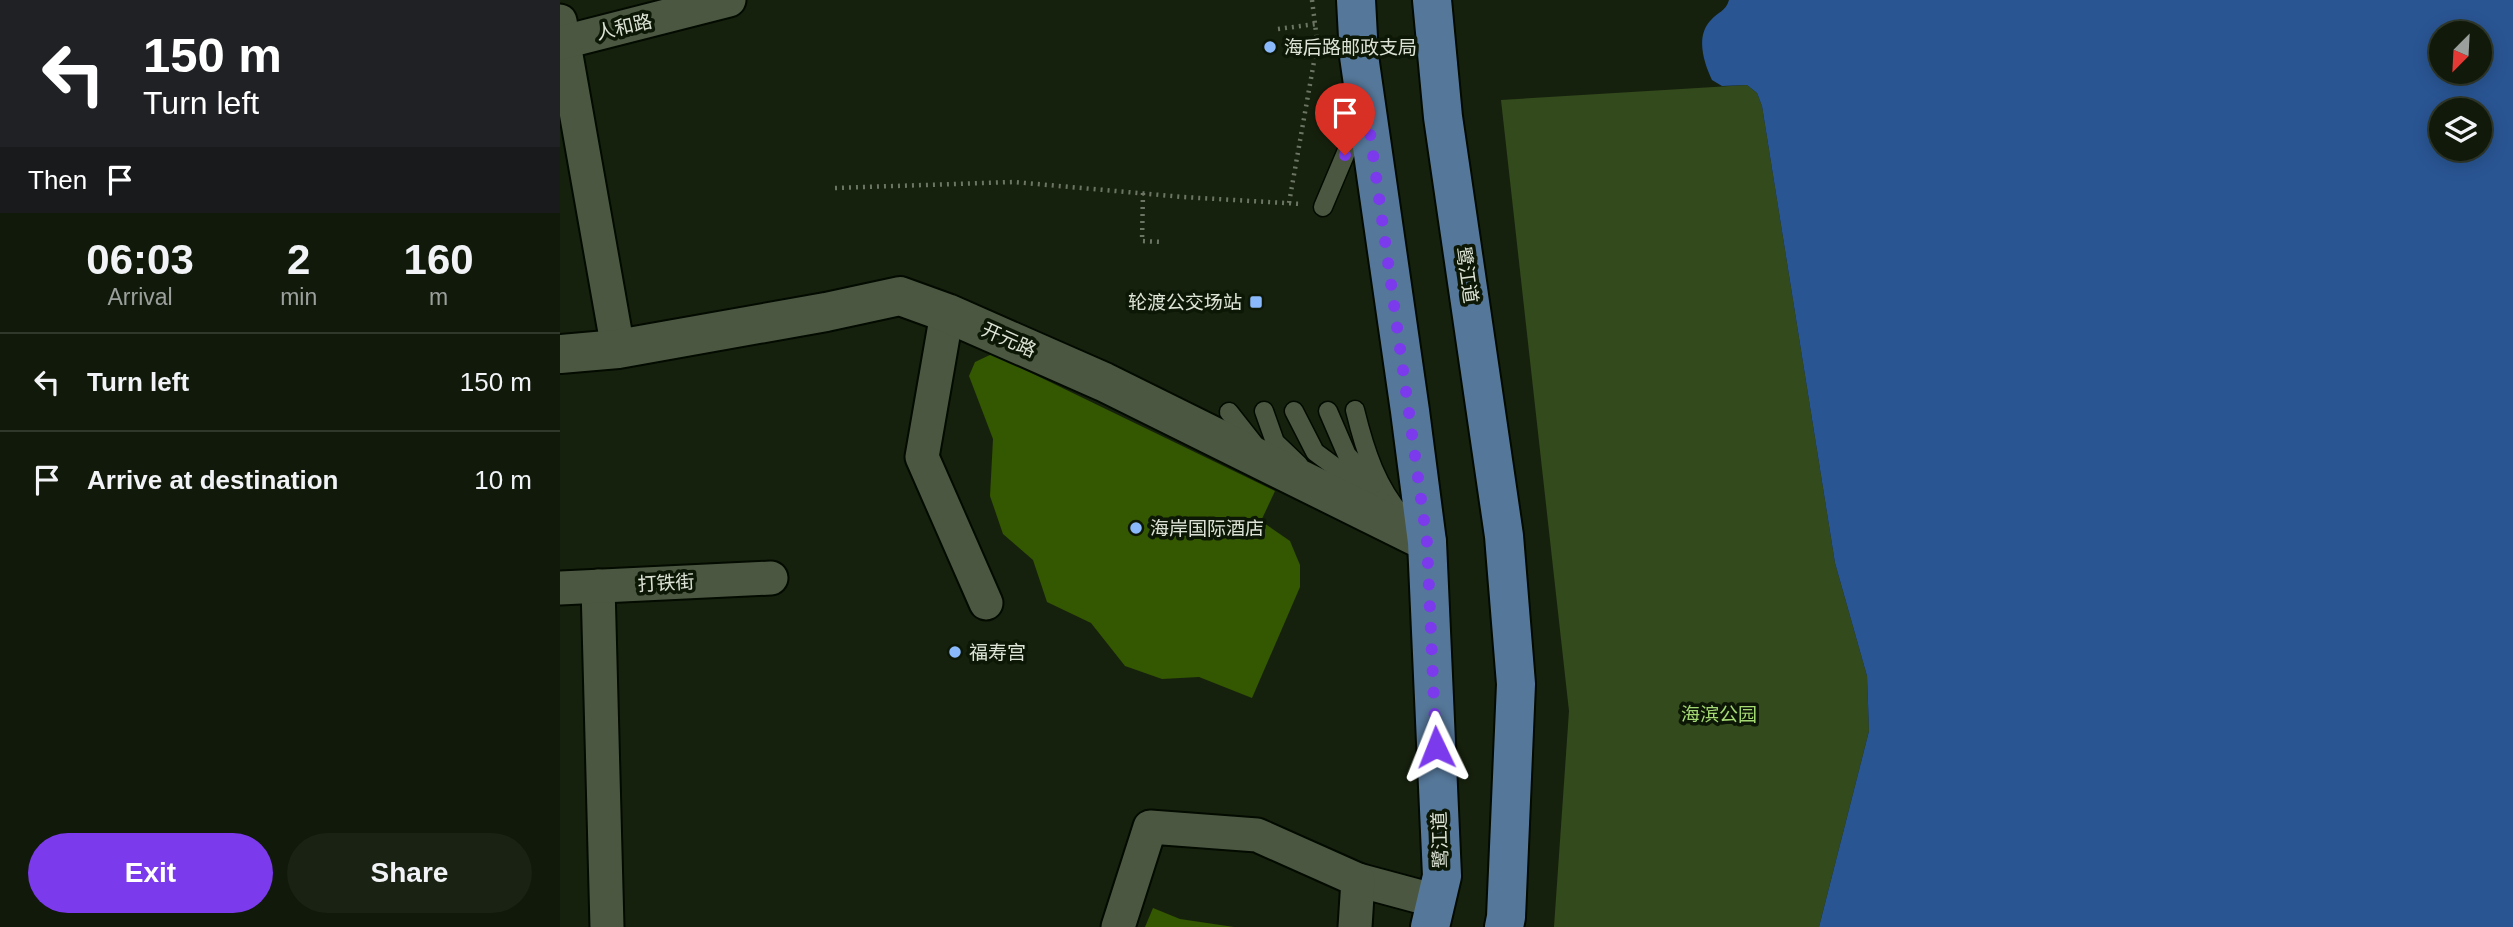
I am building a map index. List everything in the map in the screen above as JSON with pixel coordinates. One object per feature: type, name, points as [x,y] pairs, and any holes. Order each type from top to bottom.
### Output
[{"type":"main road","name":"鹭江道","points":[[1356,0],[1359,56],[1427,542],[1442,876],[1433,914]]},
{"type":"main road","name":"鹭江道","points":[[1432,0],[1443,117],[1504,536],[1516,684],[1504,927]]},
{"type":"street","name":"人和路","points":[[561,35],[699,9],[729,0]]},
{"type":"street","points":[[561,35],[618,349]]},
{"type":"street","name":"开元路","points":[[560,354],[618,349],[900,296],[947,313],[1104,382],[1218,421],[1278,467],[1427,542]]},
{"type":"street","points":[[947,313],[922,457],[986,603]]},
{"type":"street","name":"打铁街","points":[[560,588],[771,578]]},
{"type":"street","points":[[598,586],[607,927]]},
{"type":"street","points":[[1118,927],[1150,827],[1257,835],[1433,914]]},
{"type":"street","points":[[1355,927],[1359,880]]},
{"type":"lane","points":[[1323,206],[1366,104]]},
{"type":"lane","points":[[1356,410],[1364,445],[1376,477],[1399,513]]},
{"type":"lane","points":[[1264,411],[1275,442],[1309,474],[1345,501]]},
{"type":"lane","points":[[1294,411],[1315,452],[1399,513]]},
{"type":"lane","points":[[1328,411],[1347,455],[1427,542]]},
{"type":"path","points":[[1289,204],[1317,42],[1312,0]]},
{"type":"path","points":[[1278,29],[1315,24]]},
{"type":"path","points":[[835,188],[1014,182],[1323,206]]},
{"type":"path","points":[[1143,193],[1142,241],[1161,242]]},
{"type":"green space","name":"海滨公园","points":[[1747,85],[1757,93],[1762,106],[1835,563],[1867,676],[1869,731],[1819,927],[1554,927],[1569,711],[1501,100]]},
{"type":"water","points":[[1729,0],[2513,0],[2513,927],[1819,927],[1869,731],[1867,676],[1835,563],[1762,106],[1757,93],[1747,85],[1722,86],[1712,80],[1702,50],[1706,26],[1724,9]]},
{"type":"building","name":"海岸国际酒店","points":[[992,354],[1275,491],[1261,521],[1290,541],[1300,565],[1300,587],[1252,698],[1199,677],[1162,679],[1125,666],[1091,623],[1047,602],[1033,560],[1003,534],[990,496],[993,439],[969,376],[975,362]]},
{"type":"building","points":[[1153,908],[1180,919],[1234,927],[1145,927]]},
{"type":"place","name":"海后路邮政支局","points":[[1270,47]]},
{"type":"place","name":"轮渡公交场站","points":[[1256,302]]},
{"type":"place","name":"海岸国际酒店","points":[[1136,528]]},
{"type":"place","name":"福寿宫","points":[[955,652]]},
{"type":"route","points":[[1345,155],[1366,104],[1427,542],[1436,747]]}]
